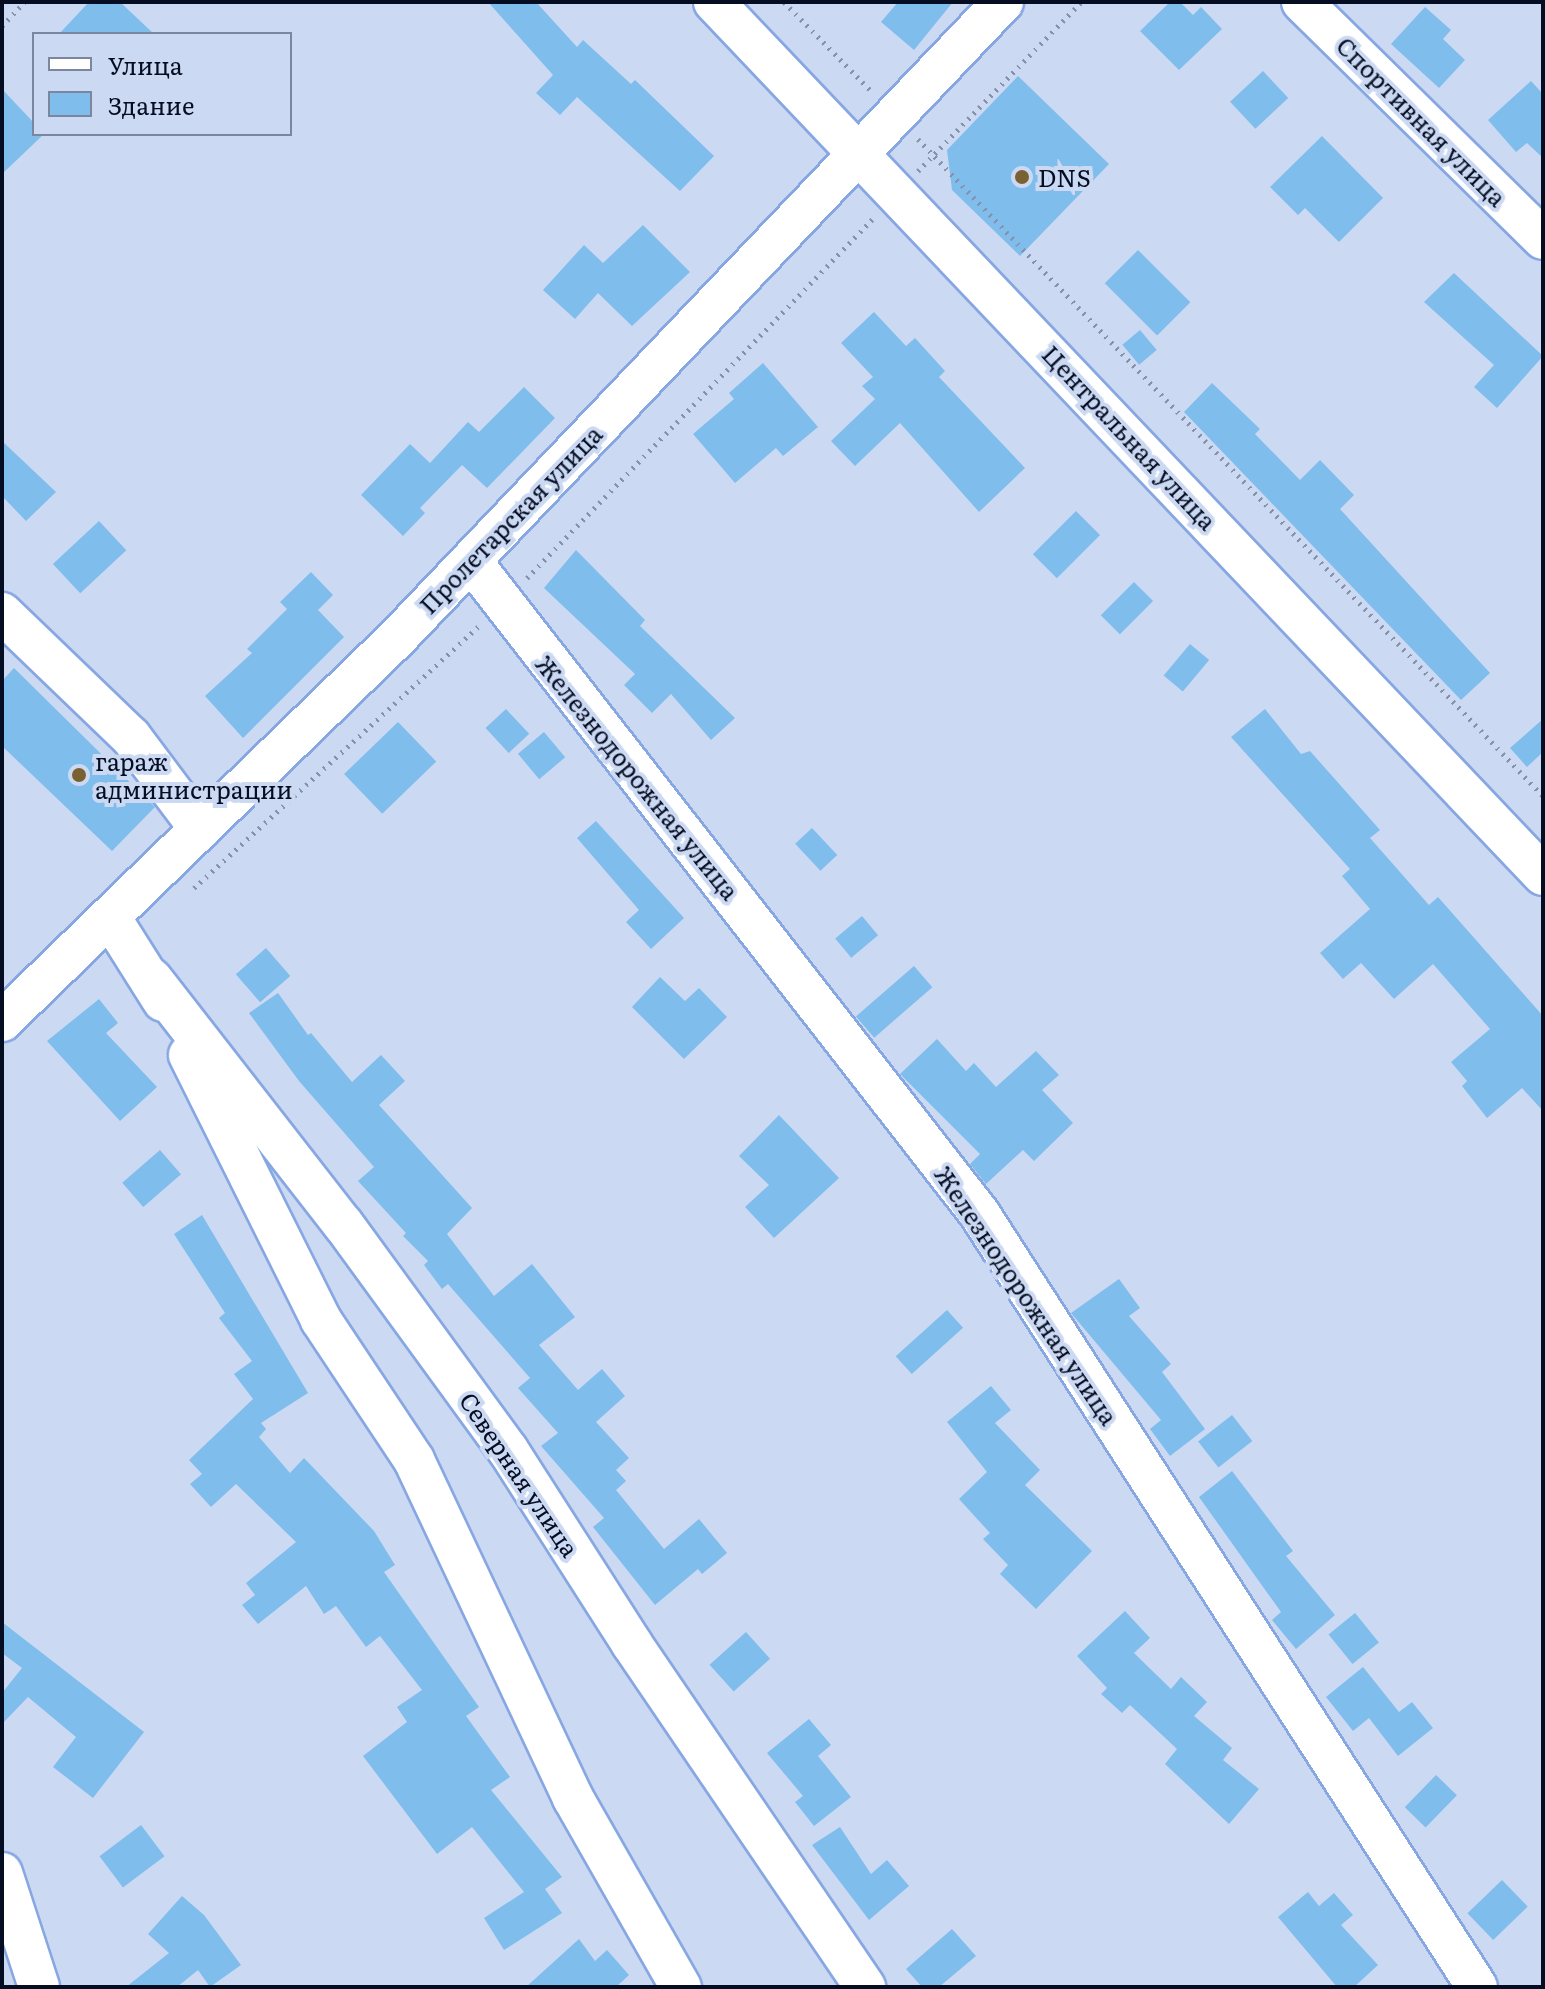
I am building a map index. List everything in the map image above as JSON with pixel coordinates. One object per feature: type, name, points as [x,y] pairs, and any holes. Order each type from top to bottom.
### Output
[{"type":"street","name":"Центральная улица","points":[[714,2],[898,192],[1543,875]]},
{"type":"street","name":"Пролетарская улица","points":[[2,1021],[471,561],[1003,2]]},
{"type":"street","name":"Спортивная улица","points":[[1302,2],[1543,239]]},
{"type":"street","name":"Железнодорожная улица","points":[[471,561],[501,606],[979,1213],[1477,1987]]},
{"type":"street","points":[[2,613],[131,737],[200,829]]},
{"type":"street","name":"Северная улица","points":[[110,917],[152,979],[343,1224],[508,1450],[632,1644],[865,1987]]},
{"type":"street","name":"Северная улица","points":[[152,979],[321,1320],[414,1460],[573,1798],[681,1987]]},
{"type":"street","points":[[2,1873],[33,1983]]},
{"type":"path","points":[[2,26],[24,2]]},
{"type":"path","points":[[784,2],[1543,796]]},
{"type":"path","points":[[188,893],[501,606],[1081,2]]},
{"type":"building","points":[[89,2],[120,2],[152,32],[61,32]]},
{"type":"building","points":[[488,2],[536,2],[577,47],[583,40],[631,84],[635,80],[714,156],[680,191],[577,97],[560,115],[536,93],[553,75]]},
{"type":"building","points":[[898,2],[953,2],[914,50],[881,22]]},
{"type":"building","points":[[1170,2],[1180,2],[1193,15],[1201,7],[1222,29],[1179,70],[1140,31]]},
{"type":"building","points":[[1425,7],[1451,30],[1443,39],[1465,60],[1439,88],[1391,44]]},
{"type":"building","points":[[1263,71],[1288,98],[1255,129],[1230,102]]},
{"type":"building","points":[[1018,76],[1109,164],[1020,256],[952,190],[947,150]]},
{"type":"building","points":[[1531,81],[1543,94],[1543,158],[1527,143],[1516,152],[1488,120]]},
{"type":"building","points":[[2,89],[32,121],[32,136],[42,136],[2,174]]},
{"type":"building","points":[[1322,136],[1383,198],[1339,242],[1305,208],[1298,215],[1270,187]]},
{"type":"building","points":[[643,225],[690,272],[632,326],[598,293],[575,319],[543,290],[584,245],[603,263]]},
{"type":"building","points":[[1138,250],[1190,302],[1157,336],[1105,283]]},
{"type":"building","points":[[1454,273],[1543,356],[1497,408],[1474,387],[1494,365],[1424,302]]},
{"type":"building","points":[[874,312],[906,346],[915,338],[945,371],[939,377],[1025,468],[979,512],[900,423],[855,466],[831,441],[875,399],[862,386],[873,377],[841,343]]},
{"type":"building","points":[[1140,330],[1157,350],[1139,365],[1122,345]]},
{"type":"building","points":[[763,363],[818,427],[783,456],[776,448],[735,483],[693,434],[734,399],[729,393]]},
{"type":"building","points":[[1212,383],[1260,429],[1255,434],[1300,480],[1320,460],[1354,495],[1340,509],[1490,673],[1461,700],[1184,412]]},
{"type":"building","points":[[524,387],[555,418],[487,488],[462,465],[420,508],[425,513],[403,536],[361,495],[410,444],[430,463],[468,422],[479,432]]},
{"type":"building","points":[[2,441],[56,492],[26,521],[2,496]]},
{"type":"building","points":[[1076,511],[1100,535],[1057,578],[1033,554]]},
{"type":"building","points":[[99,521],[126,550],[80,593],[53,564]]},
{"type":"building","points":[[576,550],[645,620],[640,626],[735,718],[711,740],[671,694],[652,713],[624,685],[635,674],[544,588]]},
{"type":"building","points":[[311,572],[333,595],[318,610],[344,637],[243,738],[205,696],[252,653],[247,649],[287,609],[280,602]]},
{"type":"building","points":[[1134,582],[1153,601],[1120,634],[1101,615]]},
{"type":"building","points":[[1190,644],[1209,660],[1183,691],[1164,675]]},
{"type":"building","name":"гараж администрации","points":[[14,668],[155,807],[112,851],[2,746],[2,681]]},
{"type":"building","points":[[506,709],[529,734],[509,753],[486,728]]},
{"type":"building","points":[[1265,709],[1301,754],[1310,751],[1380,830],[1370,838],[1429,905],[1438,897],[1543,1016],[1543,1111],[1522,1088],[1487,1118],[1462,1086],[1467,1081],[1451,1062],[1490,1029],[1433,964],[1394,999],[1361,963],[1343,979],[1320,953],[1370,909],[1342,876],[1350,869],[1231,737]]},
{"type":"building","points":[[1543,719],[1543,752],[1527,767],[1510,748]]},
{"type":"building","points":[[398,722],[436,762],[382,814],[344,774]]},
{"type":"building","points":[[544,732],[565,757],[539,779],[518,754]]},
{"type":"building","points":[[596,821],[684,918],[651,949],[626,922],[639,910],[577,838]]},
{"type":"building","points":[[812,828],[837,855],[820,871],[795,844]]},
{"type":"building","points":[[862,916],[878,935],[851,958],[835,938]]},
{"type":"building","points":[[266,948],[290,976],[260,1002],[236,974]]},
{"type":"building","points":[[914,966],[932,987],[874,1038],[856,1017]]},
{"type":"building","points":[[660,977],[685,1001],[699,988],[727,1017],[684,1059],[632,1007]]},
{"type":"building","points":[[278,993],[308,1035],[311,1033],[352,1082],[381,1055],[405,1081],[379,1105],[472,1208],[447,1234],[494,1296],[532,1264],[575,1317],[539,1345],[578,1390],[602,1369],[625,1396],[596,1422],[629,1458],[616,1470],[626,1481],[616,1490],[664,1549],[699,1519],[727,1553],[702,1574],[698,1569],[655,1605],[593,1527],[604,1518],[541,1446],[558,1433],[518,1388],[530,1378],[448,1284],[442,1289],[424,1265],[428,1261],[358,1181],[374,1167],[299,1081],[249,1013]]},
{"type":"building","points":[[99,999],[118,1023],[106,1033],[157,1087],[120,1121],[47,1041]]},
{"type":"building","points":[[937,1039],[966,1071],[974,1063],[996,1087],[1036,1051],[1059,1075],[1042,1090],[1073,1123],[1034,1161],[1023,1150],[986,1184],[970,1164],[980,1154],[900,1074]]},
{"type":"building","points":[[779,1115],[839,1178],[774,1238],[745,1207],[769,1185],[739,1156]]},
{"type":"building","points":[[160,1150],[181,1174],[143,1207],[122,1183]]},
{"type":"building","points":[[202,1215],[308,1393],[261,1423],[266,1429],[259,1437],[290,1473],[304,1458],[374,1531],[395,1565],[384,1572],[479,1707],[466,1716],[510,1777],[491,1790],[562,1877],[545,1889],[562,1913],[504,1950],[484,1918],[524,1892],[472,1827],[437,1854],[363,1756],[407,1722],[397,1707],[422,1690],[380,1636],[366,1647],[336,1606],[324,1614],[306,1586],[258,1624],[242,1605],[255,1595],[246,1583],[296,1542],[236,1484],[211,1507],[190,1484],[202,1474],[189,1460],[253,1399],[234,1374],[252,1361],[219,1318],[225,1313],[174,1234]]},
{"type":"building","points":[[1119,1279],[1140,1308],[1129,1316],[1171,1364],[1162,1372],[1205,1429],[1170,1456],[1150,1429],[1161,1420],[1071,1313]]},
{"type":"building","points":[[947,1310],[963,1328],[912,1374],[896,1356]]},
{"type":"building","points":[[991,1386],[1011,1410],[995,1423],[1040,1470],[1025,1485],[1092,1551],[1036,1609],[1000,1574],[1008,1565],[983,1539],[990,1533],[959,1499],[987,1472],[947,1422]]},
{"type":"building","points":[[1232,1415],[1252,1441],[1218,1467],[1198,1441]]},
{"type":"building","points":[[1232,1471],[1293,1551],[1286,1556],[1335,1615],[1296,1649],[1272,1620],[1281,1612],[1199,1497]]},
{"type":"building","points":[[1125,1611],[1150,1638],[1134,1653],[1171,1689],[1181,1677],[1207,1702],[1194,1716],[1232,1748],[1223,1760],[1259,1789],[1229,1824],[1165,1764],[1177,1749],[1130,1705],[1122,1713],[1101,1694],[1107,1688],[1077,1656]]},
{"type":"building","points":[[1355,1613],[1379,1643],[1352,1664],[1329,1634]]},
{"type":"building","points":[[2,1622],[144,1732],[93,1798],[53,1767],[76,1737],[28,1697],[2,1724],[2,1693],[22,1668],[2,1653]]},
{"type":"building","points":[[746,1632],[770,1659],[734,1692],[710,1665]]},
{"type":"building","points":[[1363,1667],[1399,1712],[1412,1702],[1433,1728],[1398,1756],[1369,1718],[1353,1731],[1326,1697]]},
{"type":"building","points":[[809,1719],[831,1745],[818,1756],[851,1797],[814,1826],[795,1802],[803,1796],[767,1753]]},
{"type":"building","points":[[1436,1775],[1457,1795],[1426,1828],[1405,1807]]},
{"type":"building","points":[[141,1825],[164,1856],[123,1887],[99,1856]]},
{"type":"building","points":[[840,1827],[871,1874],[887,1860],[909,1886],[869,1920],[812,1845]]},
{"type":"building","points":[[1502,1880],[1528,1907],[1493,1940],[1467,1913]]},
{"type":"building","points":[[1308,1892],[1319,1906],[1334,1893],[1353,1915],[1341,1925],[1378,1965],[1354,1987],[1337,1987],[1278,1917]]},
{"type":"building","points":[[182,1896],[204,1915],[241,1965],[210,1987],[198,1970],[177,1987],[126,1987],[169,1953],[148,1934]]},
{"type":"building","points":[[952,1929],[976,1956],[939,1987],[922,1987],[906,1969]]},
{"type":"building","points":[[579,1939],[595,1961],[607,1950],[629,1975],[616,1987],[526,1987]]},
{"type":"place","name":"DNS","points":[[1022,177]]},
{"type":"place","name":"гараж администрации","points":[[79,775]]}]
